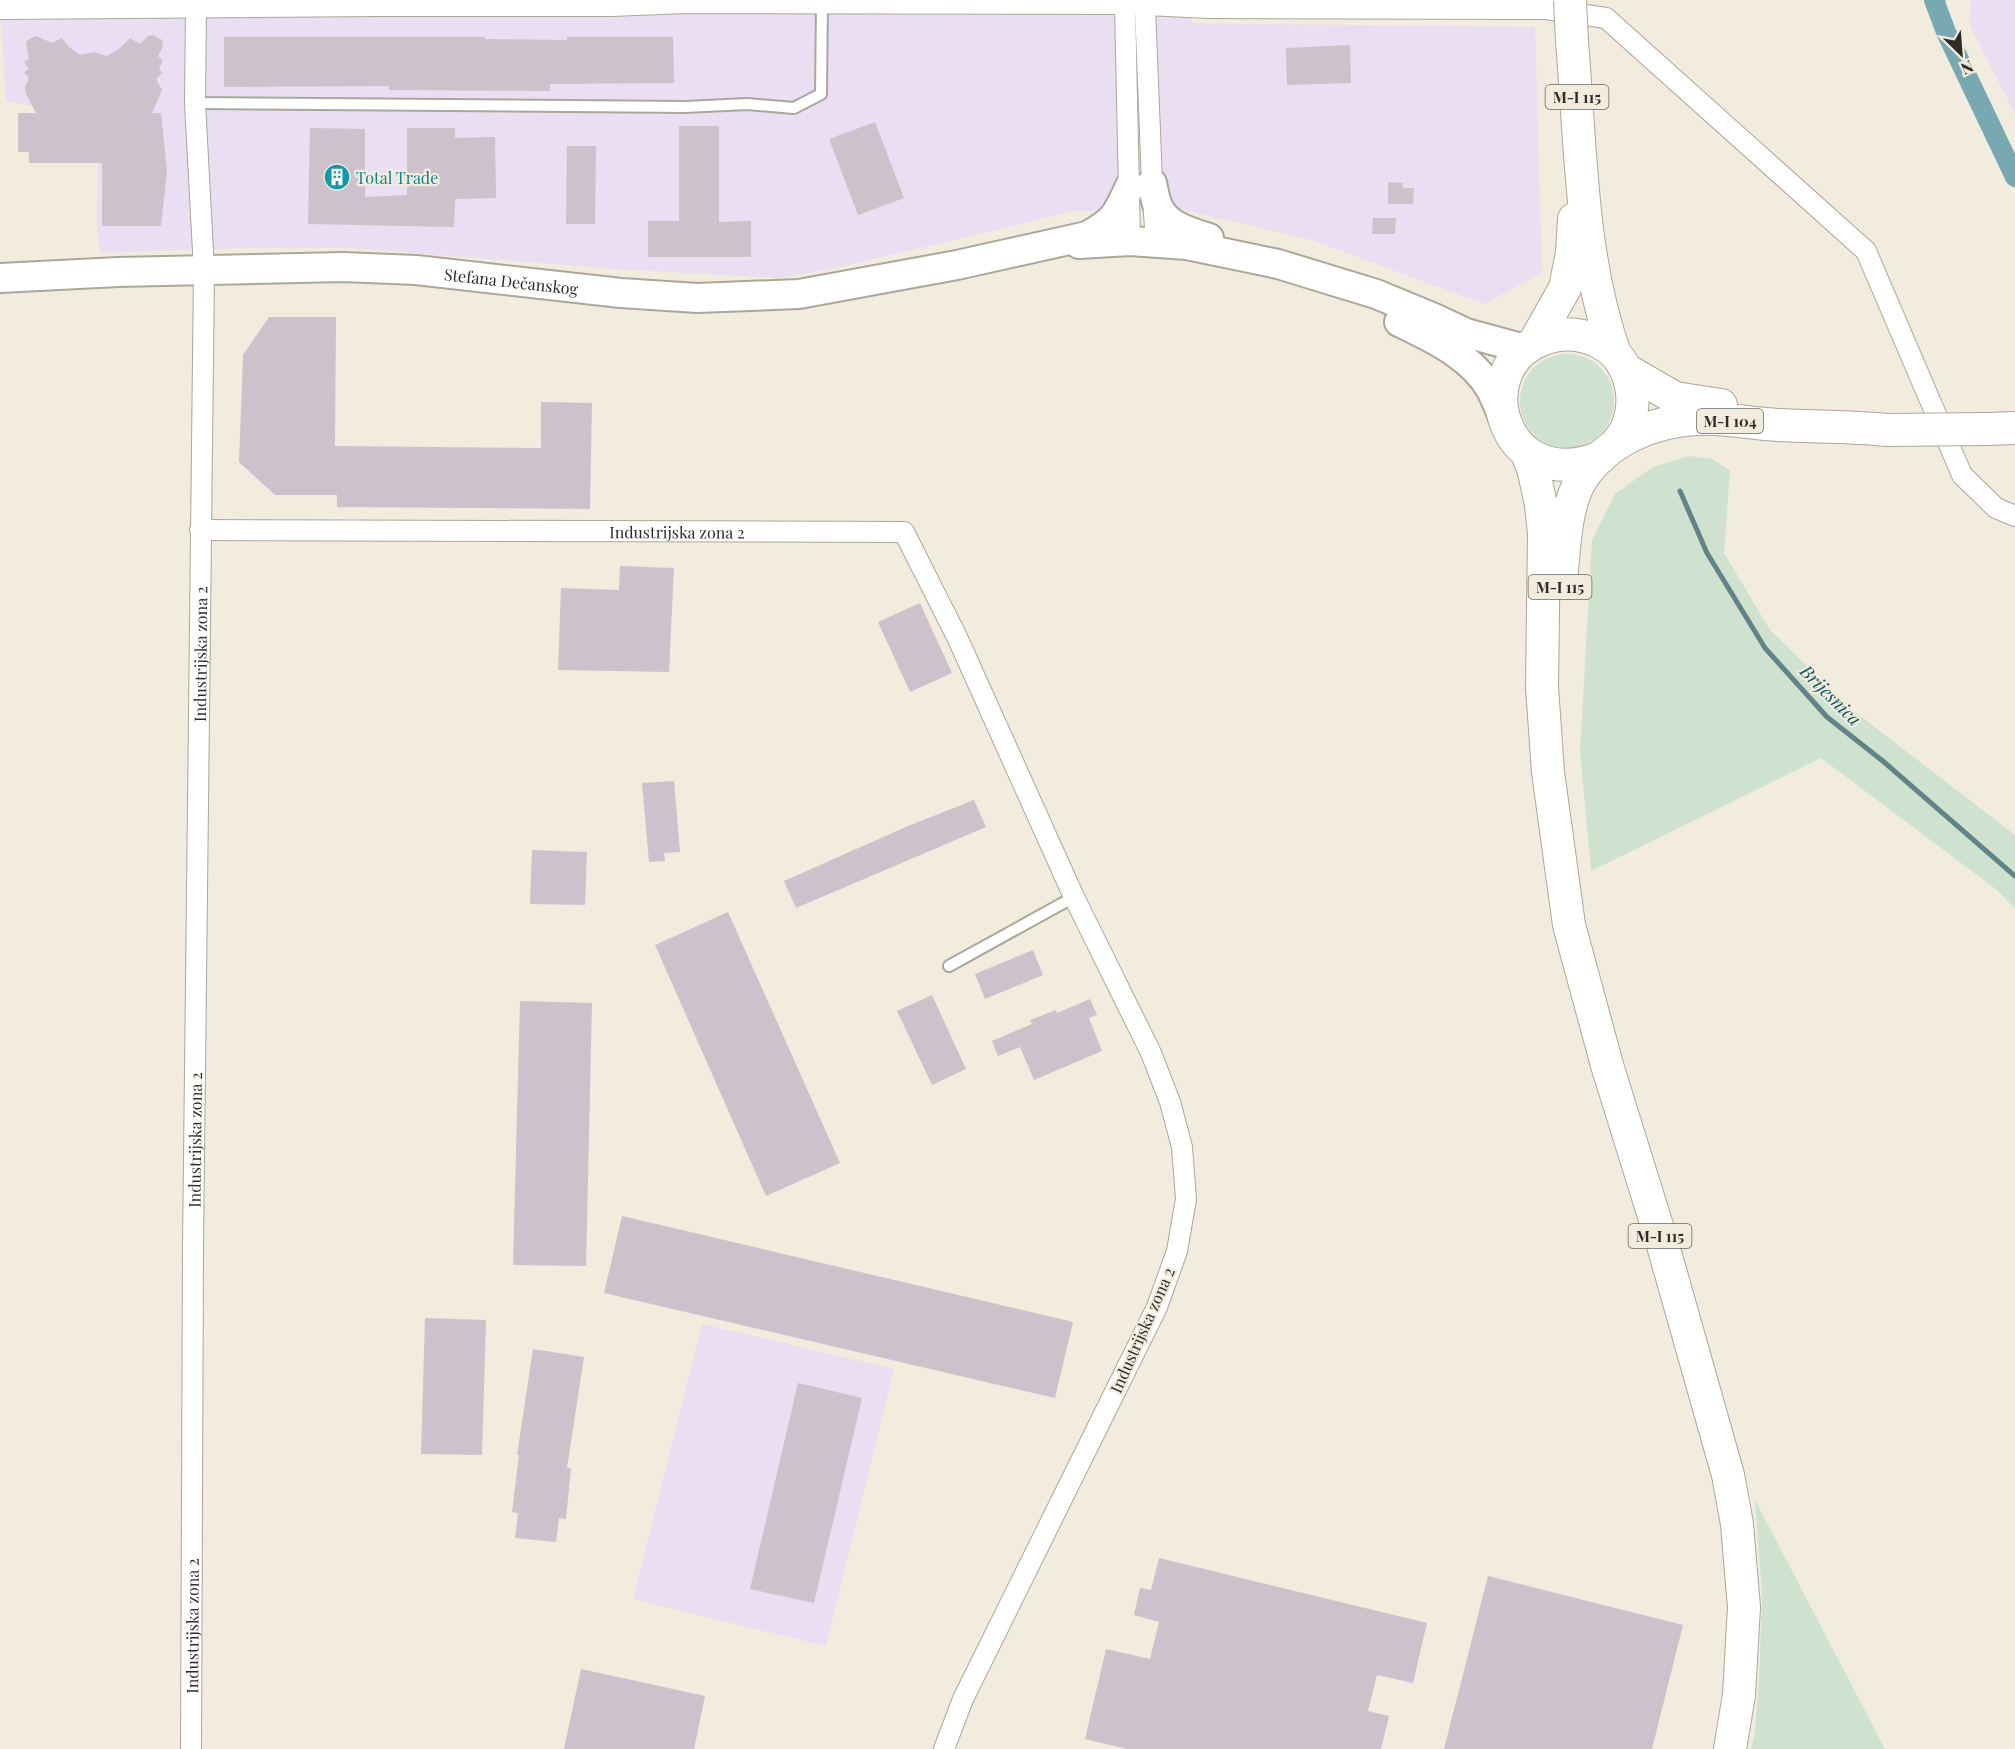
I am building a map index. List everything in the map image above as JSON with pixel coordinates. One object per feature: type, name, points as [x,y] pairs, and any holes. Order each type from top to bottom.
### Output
[{"type":"main road","name":"M-I 115","points":[[1546,726],[1564,549],[1573,496],[1581,480],[1609,451],[1627,427],[1633,408],[1632,388],[1601,312],[1593,273],[1580,153],[1570,0]]},
{"type":"main road","name":"M-I 115","points":[[1580,153],[1572,253],[1565,288],[1529,346],[1512,364],[1503,382],[1501,402],[1504,421],[1513,439],[1527,453],[1544,462],[1563,466],[1583,464],[1609,451]]},
{"type":"main road","points":[[1018,253],[1087,236],[1107,225],[1141,185],[1167,219],[1179,228],[1241,248],[1278,264]]},
{"type":"main road","points":[[1018,253],[1075,244],[1143,242],[1221,251],[1308,272],[1376,294],[1466,333],[1529,346],[1550,336],[1567,334],[1585,336],[1601,343],[1620,361]]},
{"type":"main road","name":"Stefana Dečanskog","points":[[0,278],[118,272],[343,267],[416,270],[621,293],[697,298],[798,294],[1018,253]]},
{"type":"main road","points":[[1308,272],[1427,336],[1464,359],[1491,389],[1504,421]]},
{"type":"main road","name":"M-I 104","points":[[1620,361],[1675,398],[1777,411],[1849,426]]},
{"type":"main road","name":"M-I 104","points":[[1609,451],[1647,428],[1670,421],[1699,418],[1778,425],[1849,426],[1887,430],[2002,428]]},
{"type":"main road","name":"M-I 115","points":[[1527,453],[1539,493],[1544,534],[1542,687],[1548,772],[1569,925],[1607,1065],[1662,1242],[1728,1475],[1737,1524],[1744,1607],[1739,1695],[1730,1749]]},
{"type":"street","points":[[1125,2],[1141,185],[1143,242]]},
{"type":"street","points":[[0,9],[196,9],[377,3],[611,6],[684,3],[1125,2],[1546,9],[1606,18],[1866,251],[1962,475],[1996,508],[2015,516]]},
{"type":"street","points":[[1143,242],[1141,185],[1145,3]]},
{"type":"street","name":"Industrijska zona 2","points":[[191,1749],[193,1248],[204,270],[195,102],[196,9]]},
{"type":"street","name":"Industrijska zona 2","points":[[200,530],[904,532],[957,637],[1074,897],[1141,1030],[1170,1102],[1182,1147],[1186,1199],[1177,1251],[1156,1307],[963,1699],[944,1749]]},
{"type":"lane","points":[[195,102],[684,107],[747,104],[794,108],[821,94],[822,3]]},
{"type":"lane","points":[[949,966],[1074,897]]},
{"type":"shaded area","points":[[0,0],[1192,0],[1192,23],[1535,27],[1542,273],[1484,304],[1312,240],[1183,210],[1074,211],[845,266],[780,278],[614,269],[352,248],[245,248],[101,253],[97,232],[98,169],[95,108],[45,108],[6,101]]},
{"type":"shaded area","points":[[1971,0],[2015,0],[2015,114],[1970,26]]},
{"type":"shaded area","points":[[702,1324],[894,1369],[826,1646],[633,1599]]},
{"type":"green space","points":[[1567,354],[1585,358],[1600,368],[1610,383],[1614,401],[1610,419],[1600,434],[1585,444],[1567,448],[1549,444],[1534,434],[1524,419],[1520,401],[1524,383],[1534,368],[1549,358]]},
{"type":"green space","points":[[1689,456],[1713,459],[1730,471],[1724,553],[1770,630],[1850,708],[2015,835],[2015,909],[1997,890],[1821,758],[1591,871],[1580,752],[1592,540],[1615,494],[1653,467]]},
{"type":"green space","points":[[1755,1500],[1885,1749],[1751,1749],[1755,1732],[1759,1681],[1762,1595]]},
{"type":"building","points":[[153,35],[162,40],[163,46],[158,56],[163,60],[159,69],[162,73],[156,79],[162,90],[152,113],[161,113],[167,171],[161,226],[102,226],[102,163],[29,163],[29,152],[18,152],[18,113],[36,113],[25,92],[29,78],[24,72],[29,69],[24,62],[29,59],[26,43],[36,36],[52,43],[62,38],[80,55],[94,52],[107,56],[119,49],[130,38],[140,44],[148,36]]},
{"type":"building","points":[[224,37],[485,37],[485,39],[567,40],[567,37],[673,37],[674,83],[550,84],[550,91],[389,90],[389,86],[224,87]]},
{"type":"building","points":[[1350,45],[1351,83],[1287,85],[1286,48]]},
{"type":"building","points":[[875,122],[904,198],[858,215],[829,139]]},
{"type":"building","points":[[679,126],[719,126],[719,222],[751,221],[751,257],[648,257],[648,221],[679,221]]},
{"type":"building","points":[[310,128],[365,129],[365,197],[407,195],[407,128],[455,128],[455,138],[495,137],[496,198],[455,199],[454,227],[308,224]]},
{"type":"building","points":[[567,146],[596,146],[595,224],[566,224]]},
{"type":"building","points":[[1388,182],[1403,183],[1403,188],[1414,188],[1413,204],[1388,204]]},
{"type":"building","points":[[1373,218],[1396,218],[1395,234],[1372,234]]},
{"type":"building","points":[[269,317],[336,317],[335,446],[541,448],[541,402],[592,403],[590,509],[337,507],[337,495],[275,495],[239,462],[243,355]]},
{"type":"building","points":[[620,566],[674,568],[669,672],[558,670],[561,588],[619,590]]},
{"type":"building","points":[[920,603],[952,673],[910,692],[878,622]]},
{"type":"building","points":[[674,781],[680,852],[664,853],[665,861],[649,862],[642,783]]},
{"type":"building","points":[[974,800],[986,827],[796,908],[784,881],[908,826]]},
{"type":"building","points":[[532,850],[587,852],[585,905],[530,904]]},
{"type":"building","points":[[728,912],[840,1163],[766,1196],[655,945]]},
{"type":"building","points":[[1033,950],[1043,975],[985,999],[975,974]]},
{"type":"building","points":[[932,995],[966,1069],[932,1085],[897,1011]]},
{"type":"building","points":[[1090,999],[1097,1015],[1089,1018],[1102,1051],[1034,1080],[1020,1047],[998,1056],[992,1041],[1032,1024],[1030,1020],[1056,1010],[1057,1013]]},
{"type":"building","points":[[520,1001],[592,1003],[586,1266],[513,1265]]},
{"type":"building","points":[[622,1216],[1073,1322],[1055,1398],[604,1293]]},
{"type":"building","points":[[425,1318],[486,1320],[482,1455],[421,1454]]},
{"type":"building","points":[[533,1349],[584,1357],[567,1468],[571,1468],[566,1519],[559,1518],[556,1542],[515,1538],[518,1513],[512,1512],[519,1455],[517,1455]]},
{"type":"building","points":[[798,1383],[862,1398],[814,1603],[750,1589]]},
{"type":"building","points":[[1159,1558],[1427,1623],[1413,1683],[1377,1675],[1368,1711],[1389,1716],[1381,1749],[1127,1749],[1085,1739],[1106,1649],[1150,1659],[1159,1622],[1134,1615],[1140,1588],[1151,1590]]},
{"type":"building","points":[[1488,1576],[1683,1625],[1652,1749],[1444,1749]]},
{"type":"building","points":[[581,1669],[705,1696],[694,1749],[564,1749]]},
{"type":"waterway","points":[[1934,0],[1946,32],[2015,177]]},
{"type":"waterway","name":"Brijesnica","points":[[1940,12],[1943,0]]},
{"type":"waterway","name":"Brijesnica","points":[[1680,491],[1707,553],[1765,648],[1827,717],[1884,762],[2015,876]]},
{"type":"place","name":"Total Trade","points":[[337,177]]}]
